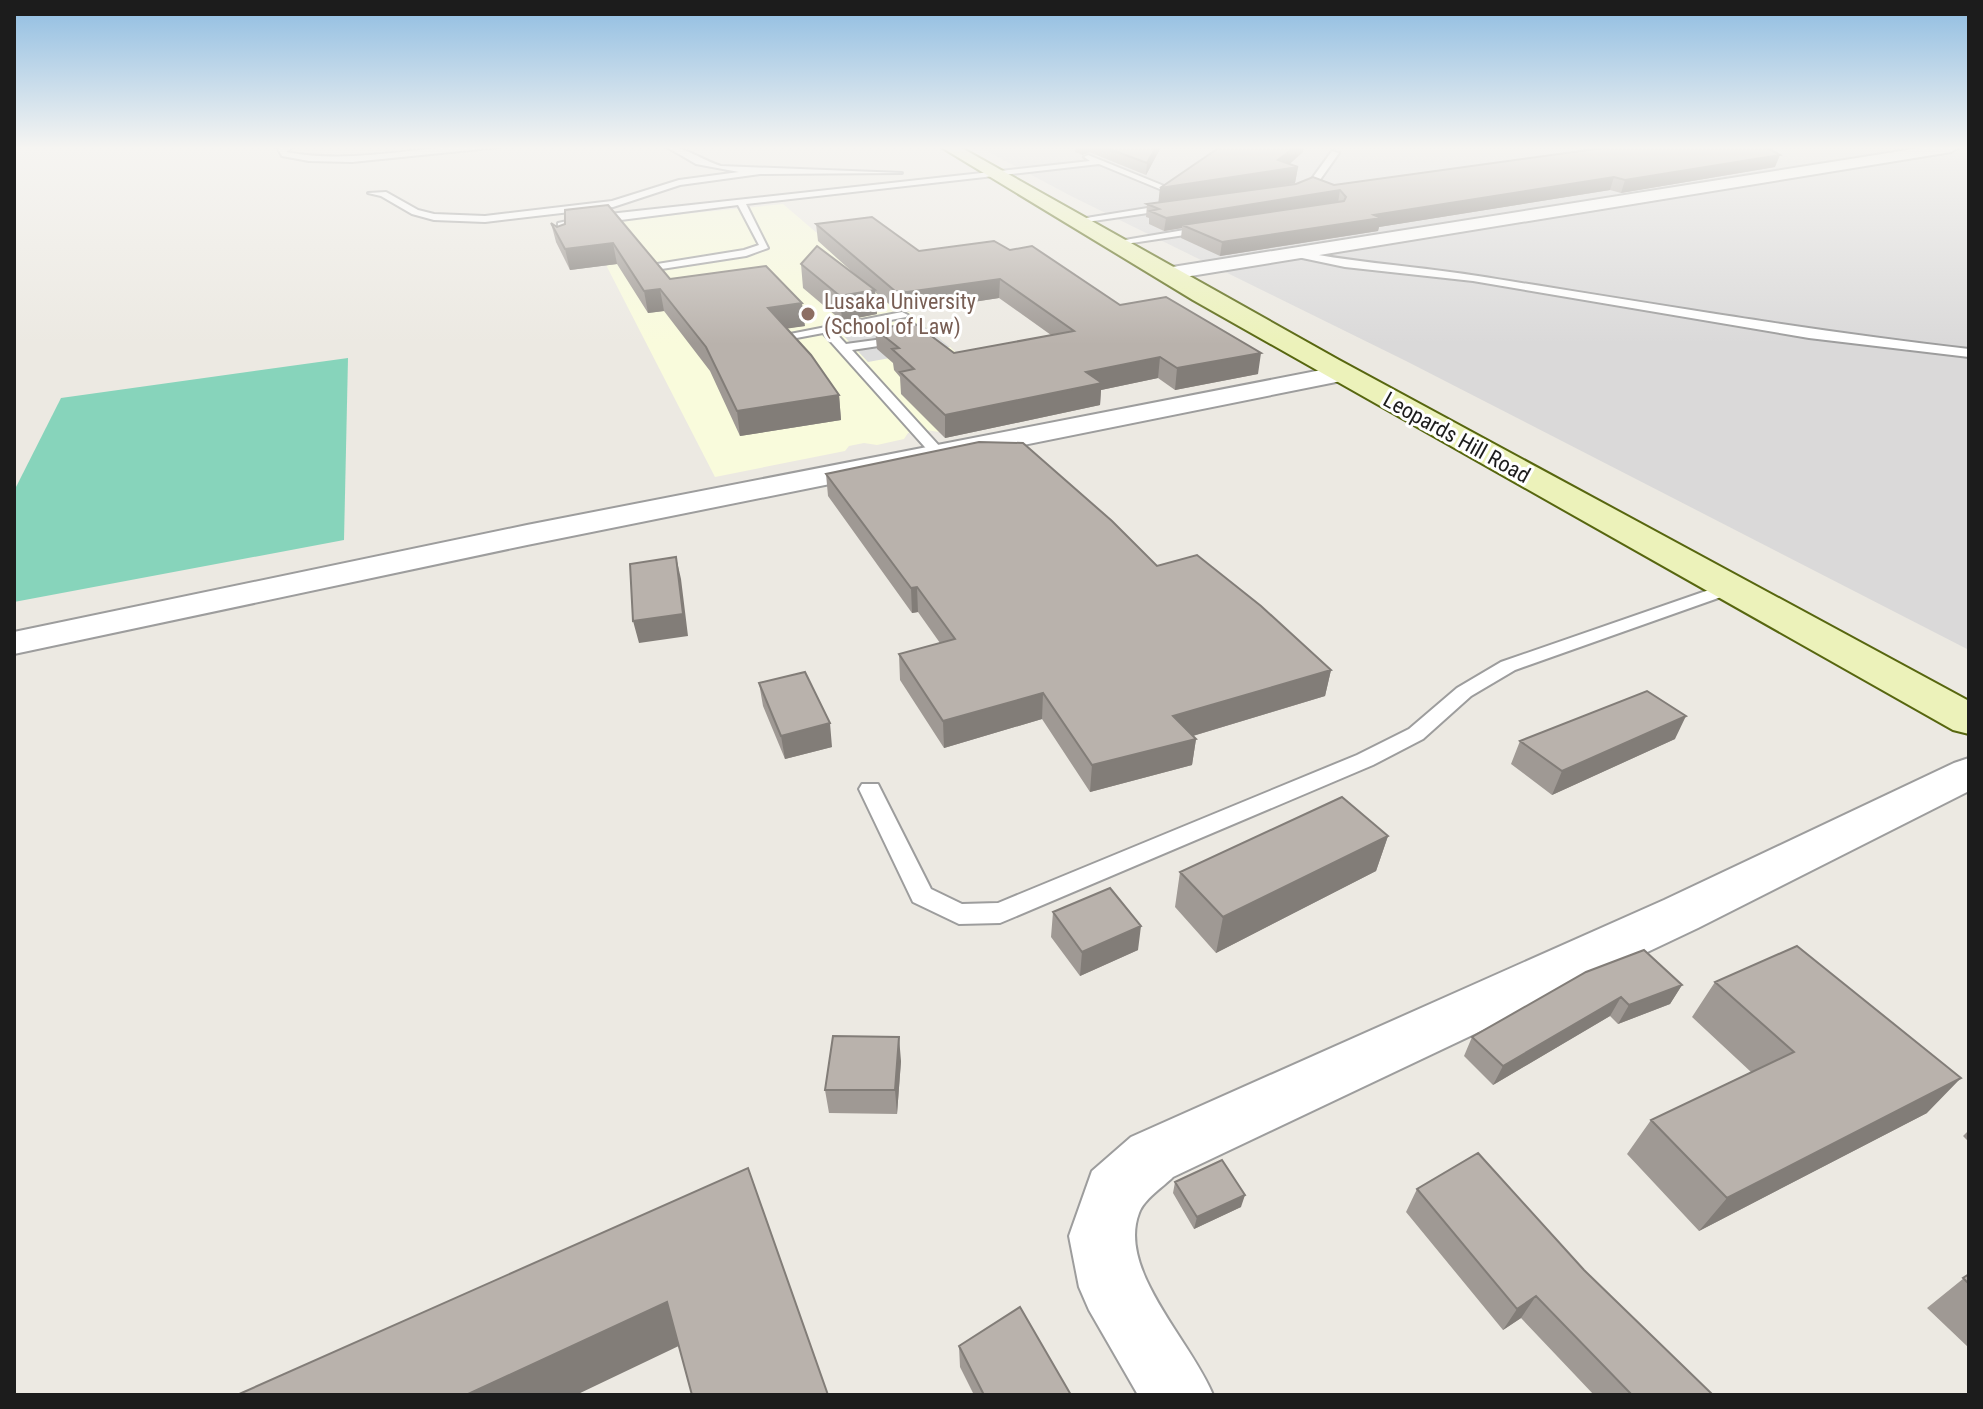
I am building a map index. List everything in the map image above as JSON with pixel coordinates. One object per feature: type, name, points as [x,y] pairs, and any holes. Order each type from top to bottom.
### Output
[{"type":"main road","name":"Leopards Hill Road","points":[[1059,213],[1342,374],[1969,720]]},
{"type":"street","points":[[1166,274],[1541,213]]},
{"type":"street","points":[[14,643],[937,452],[1342,374]]},
{"type":"street","points":[[1178,1395],[1112,1287],[1101,1236],[1114,1192],[1152,1157],[1681,914],[1969,773]]},
{"type":"lane","points":[[418,213],[434,217],[485,219],[538,213]]},
{"type":"lane","points":[[563,241],[561,225],[567,223],[656,213]]},
{"type":"lane","points":[[655,267],[746,253],[765,246],[746,213]]},
{"type":"lane","points":[[1073,221],[1133,213]]},
{"type":"lane","points":[[1112,243],[1214,228]]},
{"type":"lane","points":[[1292,253],[1345,264],[1504,283],[1809,334],[1969,353]]},
{"type":"lane","points":[[791,335],[902,315]]},
{"type":"lane","points":[[826,329],[937,452]]},
{"type":"lane","points":[[843,348],[913,337]]},
{"type":"lane","points":[[870,789],[922,895],[959,914],[1000,913],[1365,760],[1416,734],[1464,692],[1508,666],[1732,587]]},
{"type":"shaded area","points":[[696,213],[793,213],[1027,415],[939,432],[926,430],[908,433],[904,439],[877,445],[864,443],[849,446],[845,451],[715,477],[585,224]]},
{"type":"shaded area","points":[[1105,213],[1969,213],[1969,650],[1406,361]]},
{"type":"shaded area","points":[[921,323],[950,347],[868,362],[843,335]]},
{"type":"green space","points":[[348,358],[344,540],[14,602],[14,491],[61,398]]},
{"type":"building","points":[[565,213],[614,213],[670,279],[766,266],[802,303],[768,308],[811,355],[839,395],[737,411],[706,347],[660,289],[644,291],[613,243],[565,249],[551,223],[557,227],[565,224]]},
{"type":"building","points":[[1154,213],[1199,213],[1166,218]]},
{"type":"building","points":[[1265,213],[1388,213],[1374,215],[1381,218],[1222,242],[1182,225]]},
{"type":"building","points":[[872,217],[919,251],[994,241],[1010,250],[1032,246],[1120,305],[1166,297],[1261,353],[1177,368],[1160,357],[1086,372],[1102,383],[945,415],[900,372],[914,369],[892,349],[899,348],[875,329],[914,323],[954,353],[1074,331],[1000,279],[895,291],[816,224]]},
{"type":"building","points":[[817,246],[875,290],[840,296],[801,264]]},
{"type":"building","points":[[979,442],[1023,443],[1112,521],[1157,566],[1197,555],[1261,606],[1331,670],[1173,716],[1196,739],[1092,765],[1043,693],[943,721],[899,654],[955,639],[917,587],[911,588],[826,474]]},
{"type":"building","points":[[676,557],[683,614],[633,621],[630,564]]},
{"type":"building","points":[[805,672],[830,723],[781,736],[759,683]]},
{"type":"building","points":[[1647,691],[1686,716],[1562,771],[1520,741]]},
{"type":"building","points":[[1342,797],[1388,836],[1223,917],[1180,872]]},
{"type":"building","points":[[1110,888],[1141,926],[1082,952],[1053,912]]},
{"type":"building","points":[[1797,946],[1961,1078],[1727,1198],[1651,1120],[1794,1052],[1715,982]]},
{"type":"building","points":[[1644,950],[1682,985],[1629,1005],[1621,997],[1503,1066],[1472,1037],[1586,972]]},
{"type":"building","points":[[833,1036],[899,1037],[895,1090],[825,1090]]},
{"type":"building","points":[[1478,1153],[1584,1270],[1713,1395],[1632,1395],[1536,1296],[1517,1309],[1417,1189]]},
{"type":"building","points":[[1222,1160],[1245,1195],[1197,1217],[1175,1182]]},
{"type":"building","points":[[748,1168],[828,1395],[692,1395],[667,1302],[466,1395],[237,1395]]},
{"type":"building","points":[[1020,1307],[1071,1395],[984,1395],[959,1346]]},
{"type":"place","name":"Lusaka University (School of Law)","points":[[808,314]]}]
